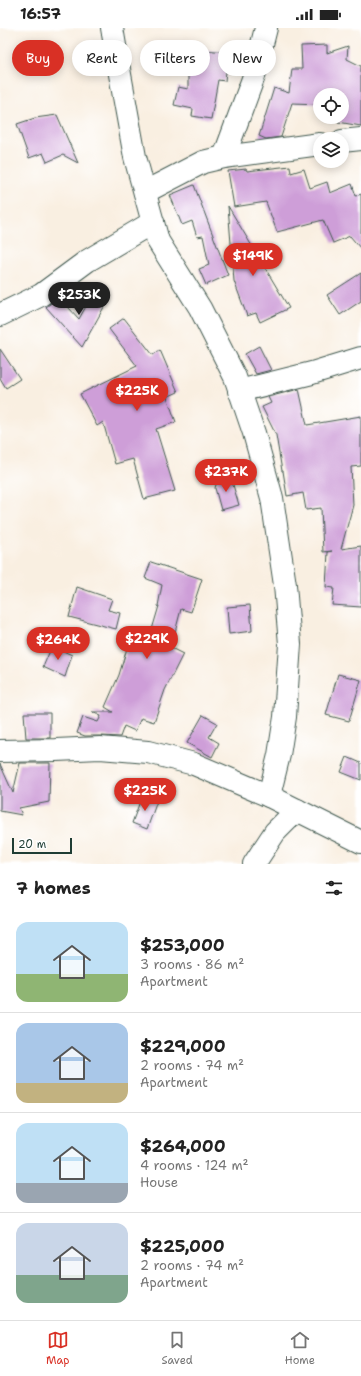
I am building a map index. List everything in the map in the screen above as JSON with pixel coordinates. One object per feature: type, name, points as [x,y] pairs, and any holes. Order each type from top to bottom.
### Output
[{"type":"street","points":[[112,28],[118,69],[135,157],[158,241],[200,308],[235,377],[254,433],[272,498],[285,585],[290,644],[285,717],[270,796]]},
{"type":"street","points":[[224,157],[254,76],[266,28]]},
{"type":"street","points":[[349,140],[361,139]]},
{"type":"street","points":[[145,192],[203,162],[224,157],[313,145]]},
{"type":"street","points":[[0,315],[41,295],[87,261],[153,222]]},
{"type":"street","points":[[239,391],[312,373],[361,358]]},
{"type":"street","points":[[0,751],[100,748],[148,752],[194,764],[270,796],[361,842]]},
{"type":"street","points":[[254,864],[275,832],[297,810]]},
{"type":"building","points":[[327,45],[327,53],[348,46],[347,59],[361,66],[361,126],[349,124],[349,88],[313,88],[313,104],[292,103],[281,137],[266,139],[259,136],[274,88],[289,93],[292,69],[302,69],[301,46]]},
{"type":"building","points":[[210,51],[218,51],[218,76],[226,76],[225,81],[218,80],[211,119],[192,116],[193,109],[174,105],[178,87],[188,89],[188,76],[210,76]]},
{"type":"building","points":[[57,115],[78,163],[63,155],[47,162],[43,153],[29,158],[17,124],[35,118]]},
{"type":"building","points":[[290,166],[291,173],[304,169],[310,188],[327,182],[330,193],[352,184],[356,196],[361,194],[361,249],[350,236],[333,243],[323,220],[277,232],[266,202],[234,207],[228,171],[246,169],[247,171]]},
{"type":"building","points":[[194,185],[228,275],[206,285],[199,269],[209,265],[203,236],[197,237],[192,221],[182,225],[170,195]]},
{"type":"building","points":[[228,206],[289,308],[260,322],[256,313],[247,316],[234,281]]},
{"type":"building","points":[[361,273],[361,301],[340,315],[327,295]]},
{"type":"building","points":[[95,290],[109,298],[82,347],[46,307],[59,297],[79,319]]},
{"type":"building","points":[[124,318],[153,355],[160,350],[178,392],[167,397],[176,422],[156,429],[175,491],[144,499],[133,459],[115,464],[103,422],[97,426],[80,394],[137,366],[109,329]]},
{"type":"building","points":[[259,346],[271,370],[256,374],[245,354]]},
{"type":"building","points":[[0,349],[20,379],[6,388],[0,378]]},
{"type":"building","points":[[299,389],[307,425],[361,416],[361,466],[351,467],[353,505],[341,549],[361,546],[361,607],[332,605],[334,588],[326,587],[328,552],[332,551],[323,552],[321,508],[306,510],[303,493],[287,496],[276,435],[262,407],[271,403],[268,397]]},
{"type":"building","points":[[230,475],[239,505],[221,510],[215,488],[218,478]]},
{"type":"building","points":[[151,562],[202,579],[191,612],[181,609],[171,648],[183,654],[165,690],[154,722],[141,718],[135,731],[124,726],[120,737],[85,736],[77,733],[83,717],[98,722],[101,716],[92,712],[113,712],[105,707],[119,675],[130,638],[148,643],[159,606],[162,585],[145,578]]},
{"type":"building","points":[[77,587],[112,599],[108,610],[120,613],[116,629],[69,617]]},
{"type":"building","points":[[250,605],[252,631],[229,634],[227,607]]},
{"type":"building","points":[[52,646],[72,655],[65,677],[43,667]]},
{"type":"building","points":[[338,674],[361,680],[349,721],[326,715]]},
{"type":"building","points":[[24,713],[50,713],[50,738],[26,738]]},
{"type":"building","points":[[203,715],[217,723],[209,737],[219,743],[212,757],[187,743]]},
{"type":"building","points":[[347,757],[361,763],[361,780],[341,772]]},
{"type":"building","points":[[20,763],[50,763],[49,802],[19,808],[22,815],[0,811],[0,764],[13,793]]},
{"type":"building","points":[[142,796],[157,801],[147,829],[132,823]]}]
